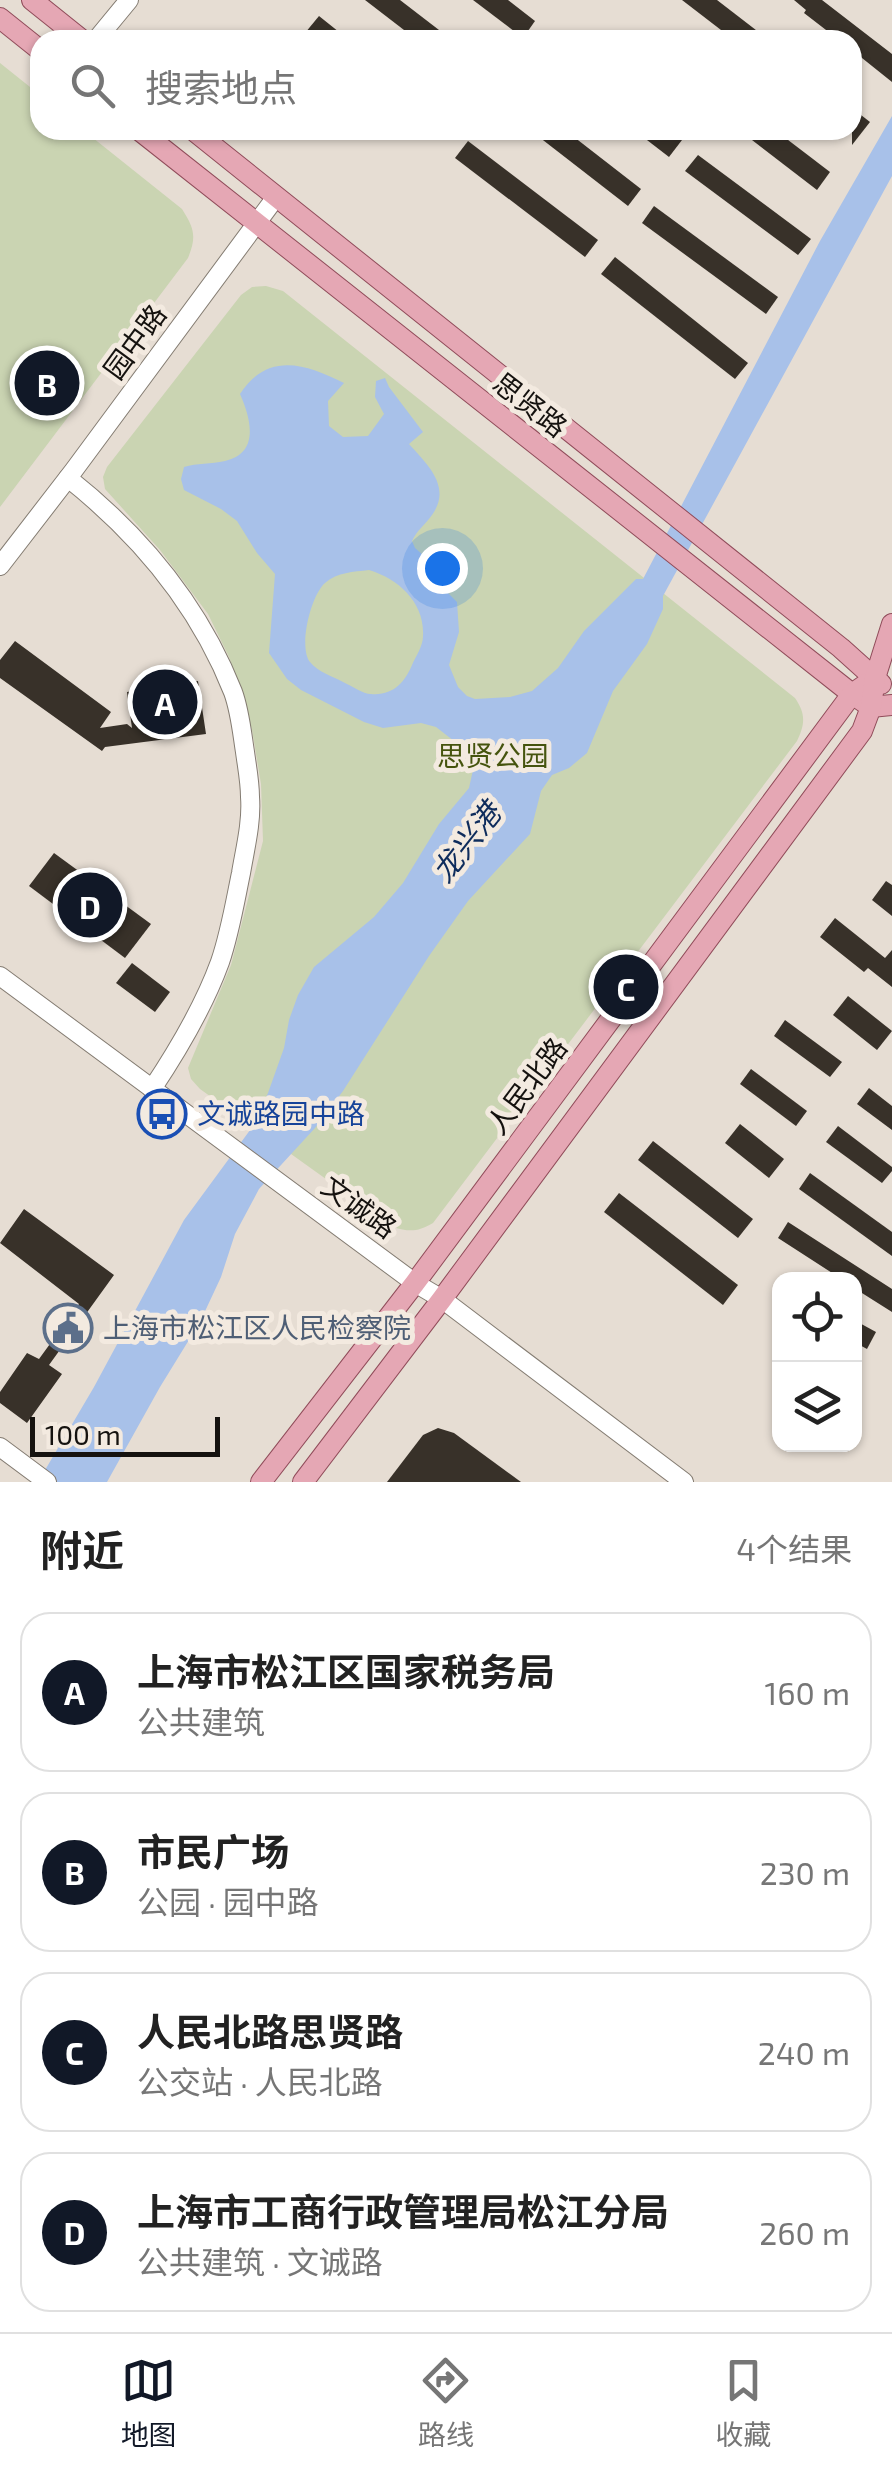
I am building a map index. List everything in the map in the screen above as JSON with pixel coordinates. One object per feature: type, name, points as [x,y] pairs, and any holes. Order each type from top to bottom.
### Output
[{"type":"main road","points":[[32,0],[70,30]]},
{"type":"main road","points":[[0,18],[30,42]]},
{"type":"main road","name":"思贤路","points":[[151,140],[852,694],[882,706]]},
{"type":"main road","name":"思贤路","points":[[205,140],[892,695]]},
{"type":"main road","points":[[303,1482],[882,706],[875,678],[892,624]]},
{"type":"main road","name":"人民北路","points":[[261,1482],[415,1282],[852,694],[875,678]]},
{"type":"street","points":[[104,30],[129,0]]},
{"type":"street","name":"园中路","points":[[0,566],[276,197]]},
{"type":"street","points":[[68,478],[110,512],[150,555],[198,620],[234,695],[245,752],[251,800],[245,851],[220,963],[172,1059],[152,1089]]},
{"type":"street","name":"文诚路","points":[[0,976],[442,1299],[684,1482]]},
{"type":"street","points":[[0,1447],[39,1476]]},
{"type":"green space","points":[[0,63],[30,87],[30,140],[96,140],[182,209],[192,227],[193,244],[188,258],[0,507]]},
{"type":"green space","name":"思贤公园","points":[[252,287],[283,291],[795,698],[803,714],[797,741],[433,1223],[418,1230],[393,1227],[200,1089],[188,1068],[231,965],[263,841],[261,784],[241,692],[208,614],[160,550],[105,489],[103,477],[241,295]]},
{"type":"water","name":"龙兴港","points":[[892,116],[892,176],[663,596],[663,609],[647,644],[613,691],[587,753],[569,768],[552,775],[541,791],[530,834],[468,901],[343,1091],[259,1189],[235,1234],[200,1322],[107,1482],[38,1482],[184,1220],[253,1126],[284,1048],[298,995],[314,967],[374,917],[403,883],[439,824],[469,788],[473,770],[463,748],[436,727],[421,723],[383,728],[364,722],[287,679],[269,653],[275,574],[237,521],[184,490],[184,467],[225,461],[244,451],[250,434],[240,394],[263,371],[288,365],[302,367],[344,383],[328,401],[329,426],[343,437],[368,436],[384,414],[375,397],[376,381],[385,378],[423,432],[409,444],[430,468],[439,486],[438,505],[412,541],[430,561],[435,580],[457,602],[459,632],[449,665],[458,687],[475,699],[532,691],[558,668],[584,631],[636,579],[643,579],[820,241]],"holes":[[[369,570],[390,579],[408,594],[422,624],[422,643],[409,671],[402,682],[386,693],[365,693],[325,674],[310,662],[305,645],[315,598],[325,583],[351,572]]]},
{"type":"building","points":[[365,0],[400,0],[439,30],[404,30]]},
{"type":"building","points":[[473,0],[508,0],[535,21],[529,30],[512,30]]},
{"type":"building","points":[[682,0],[717,0],[756,30],[721,30]]},
{"type":"building","points":[[794,0],[822,0],[861,30],[826,30],[804,13],[806,10]]},
{"type":"building","points":[[319,16],[336,30],[307,30]]},
{"type":"building","points":[[862,31],[892,54],[892,82],[862,58]]},
{"type":"building","points":[[862,116],[870,122],[862,132]]},
{"type":"building","points":[[543,140],[578,140],[641,189],[628,206]]},
{"type":"building","points":[[647,140],[682,140],[669,157]]},
{"type":"building","points":[[752,140],[788,140],[830,172],[817,190]]},
{"type":"building","points":[[468,141],[598,240],[585,257],[455,158]]},
{"type":"building","points":[[698,155],[811,239],[798,255],[685,171]]},
{"type":"building","points":[[654,206],[778,297],[766,314],[642,223]]},
{"type":"building","points":[[615,257],[748,363],[735,379],[601,274]]},
{"type":"building","points":[[15,641],[111,712],[100,728],[127,724],[132,728],[127,692],[198,681],[206,734],[105,747],[102,751],[0,678],[0,660]]},
{"type":"building","points":[[54,853],[151,924],[125,958],[29,886]]},
{"type":"building","points":[[886,881],[892,885],[892,916],[872,900]]},
{"type":"building","points":[[835,918],[885,958],[892,950],[892,987],[868,968],[864,972],[820,937]]},
{"type":"building","points":[[132,963],[170,992],[155,1012],[116,983]]},
{"type":"building","points":[[848,996],[892,1031],[877,1050],[833,1015]]},
{"type":"building","points":[[785,1020],[842,1062],[830,1077],[774,1036]]},
{"type":"building","points":[[751,1069],[807,1111],[796,1126],[740,1084]]},
{"type":"building","points":[[869,1088],[892,1106],[892,1130],[857,1104]]},
{"type":"building","points":[[740,1124],[784,1159],[769,1178],[725,1143]]},
{"type":"building","points":[[838,1126],[892,1167],[882,1183],[826,1142]]},
{"type":"building","points":[[653,1141],[753,1219],[738,1238],[638,1160]]},
{"type":"building","points":[[810,1173],[892,1232],[892,1256],[799,1189]]},
{"type":"building","points":[[619,1193],[738,1285],[723,1305],[604,1212]]},
{"type":"building","name":"上海市松江区人民检察院","points":[[24,1209],[114,1275],[49,1365],[62,1374],[27,1423],[0,1403],[0,1392],[27,1353],[39,1359],[79,1304],[0,1243]]},
{"type":"building","points":[[788,1222],[892,1289],[892,1312],[862,1293],[862,1272],[831,1272],[778,1238]]},
{"type":"building","points":[[862,1324],[876,1332],[867,1349],[862,1346]]},
{"type":"building","points":[[438,1428],[454,1433],[521,1482],[387,1482],[423,1435]]},
{"type":"place","name":"市民广场","points":[[47,383]]},
{"type":"place","name":"上海市松江区国家税务局","points":[[165,702]]},
{"type":"place","name":"上海市工商行政管理局松江分局","points":[[90,905]]},
{"type":"place","name":"人民北路思贤路","points":[[626,987]]},
{"type":"place","name":"文诚路园中路","points":[[162,1114]]},
{"type":"place","name":"上海市松江区人民检察院","points":[[68,1328]]}]
